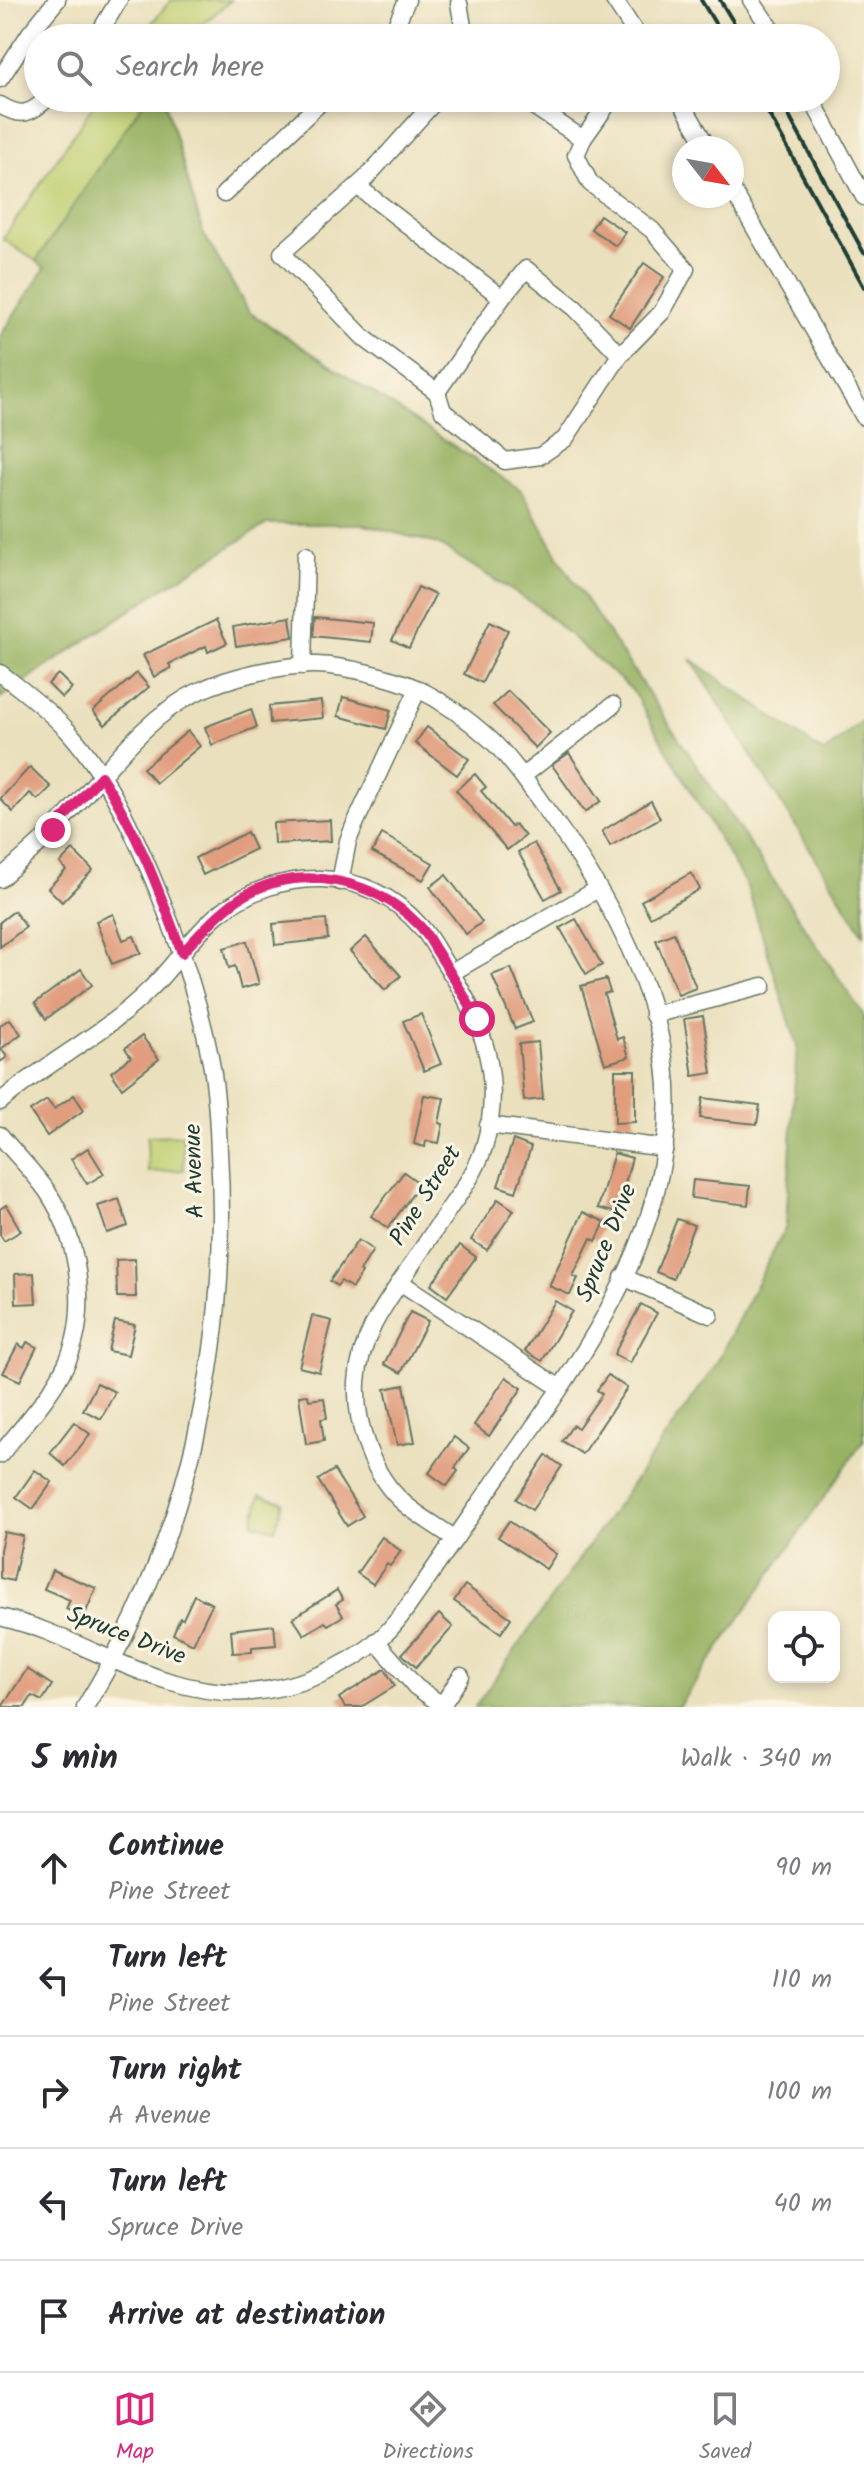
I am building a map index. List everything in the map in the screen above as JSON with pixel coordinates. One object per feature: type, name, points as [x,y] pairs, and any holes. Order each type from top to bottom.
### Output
[{"type":"street","points":[[37,24],[57,0]]},
{"type":"street","points":[[104,24],[119,0]]},
{"type":"street","points":[[396,24],[407,0]]},
{"type":"street","points":[[614,0],[630,24]]},
{"type":"street","points":[[751,0],[767,24]]},
{"type":"street","points":[[459,3],[463,24]]},
{"type":"street","points":[[0,79],[24,42]]},
{"type":"street","points":[[0,105],[14,114],[29,112]]},
{"type":"street","points":[[224,194],[310,112]]},
{"type":"street","points":[[425,112],[357,186],[282,253],[364,338],[437,392],[443,411],[505,461],[540,456],[565,439],[620,355],[662,312],[686,269],[652,230],[590,183],[576,155],[602,112]]},
{"type":"street","points":[[542,112],[583,139]]},
{"type":"street","points":[[687,112],[701,136]]},
{"type":"street","points":[[818,112],[864,197]]},
{"type":"street","points":[[357,186],[502,298]]},
{"type":"street","points":[[743,208],[864,417]]},
{"type":"street","points":[[437,392],[502,298],[526,269],[575,308],[620,355]]},
{"type":"street","points":[[303,666],[306,555]]},
{"type":"street","name":"Spruce Drive","points":[[0,879],[53,830],[125,749],[167,710],[193,693],[265,671],[303,666],[316,665],[386,677],[418,689],[448,706],[492,741],[523,776],[572,844],[619,928],[640,976],[653,1015],[667,1078],[665,1148],[655,1192],[642,1235],[609,1310],[560,1388],[455,1539],[401,1615],[376,1641],[345,1663],[312,1679],[253,1692],[217,1691],[173,1683],[42,1629],[0,1617]]},
{"type":"street","name":"A Avenue","points":[[0,673],[68,732],[124,813],[182,953],[202,1019],[217,1114],[222,1201],[216,1329],[193,1454],[152,1573],[113,1660],[85,1707]]},
{"type":"street","points":[[340,882],[354,826],[418,689]]},
{"type":"street","points":[[523,776],[613,705]]},
{"type":"street","name":"Pine Street","points":[[0,1102],[94,1036],[148,992],[215,917],[245,895],[286,880],[340,882],[373,891],[400,908],[421,927],[451,973],[486,1042],[491,1090],[488,1125],[483,1149],[469,1180],[369,1331],[357,1383],[358,1410],[367,1446],[380,1475],[403,1503],[455,1539]]},
{"type":"street","points":[[451,973],[598,889]]},
{"type":"street","points":[[653,1015],[763,986]]},
{"type":"street","points":[[488,1125],[665,1148]]},
{"type":"street","points":[[0,1135],[48,1192],[65,1228],[75,1254],[79,1310],[73,1347],[63,1371],[0,1455]]},
{"type":"street","points":[[623,1277],[710,1315]]},
{"type":"street","points":[[400,1282],[560,1388]]},
{"type":"street","points":[[376,1641],[416,1687],[442,1706],[461,1676]]},
{"type":"green space","points":[[171,0],[231,0],[203,24],[151,24]]},
{"type":"green space","points":[[89,112],[137,112],[36,261],[3,239]]},
{"type":"green space","points":[[137,112],[168,112],[203,233],[249,312],[521,490],[563,565],[864,1016],[864,1440],[678,1707],[475,1707],[715,1366],[786,1226],[797,1045],[747,887],[632,690],[538,607],[438,544],[361,524],[267,524],[156,593],[0,698],[0,336],[45,268],[36,261]]},
{"type":"green space","points":[[691,659],[824,753],[864,719],[864,935]]},
{"type":"green space","points":[[183,1135],[184,1170],[148,1172],[147,1136]]},
{"type":"green space","points":[[260,1495],[283,1502],[275,1529],[253,1523]]},
{"type":"building","points":[[600,215],[625,232],[616,246],[591,229]]},
{"type":"building","points":[[644,263],[664,277],[630,328],[609,314]]},
{"type":"building","points":[[418,587],[435,595],[409,648],[392,640]]},
{"type":"building","points":[[290,617],[293,637],[236,646],[233,627]]},
{"type":"building","points":[[315,617],[373,623],[371,642],[313,636]]},
{"type":"building","points":[[216,620],[227,643],[208,652],[206,646],[169,664],[171,668],[154,677],[143,655]]},
{"type":"building","points":[[490,621],[508,630],[482,683],[464,674]]},
{"type":"building","points":[[137,673],[149,687],[105,725],[93,711]]},
{"type":"building","points":[[58,674],[72,688],[62,698],[48,684]]},
{"type":"building","points":[[508,691],[550,733],[535,748],[493,705]]},
{"type":"building","points":[[343,697],[391,710],[386,729],[338,716]]},
{"type":"building","points":[[321,701],[323,718],[270,723],[269,706]]},
{"type":"building","points":[[251,709],[257,727],[212,745],[205,727]]},
{"type":"building","points":[[427,727],[469,759],[457,775],[415,743]]},
{"type":"building","points":[[188,731],[200,746],[156,783],[143,768]]},
{"type":"building","points":[[569,753],[601,801],[585,812],[552,765]]},
{"type":"building","points":[[30,767],[51,787],[38,800],[30,793],[13,812],[0,799]]},
{"type":"building","points":[[475,774],[486,787],[481,791],[511,827],[515,824],[525,836],[507,850],[456,790]]},
{"type":"building","points":[[651,801],[660,818],[610,846],[602,831]]},
{"type":"building","points":[[330,820],[331,841],[274,844],[273,823]]},
{"type":"building","points":[[247,832],[255,849],[203,875],[195,858]]},
{"type":"building","points":[[382,834],[433,863],[423,880],[372,852]]},
{"type":"building","points":[[534,843],[561,890],[545,899],[518,852]]},
{"type":"building","points":[[73,850],[93,870],[62,902],[48,888],[66,870],[60,863]]},
{"type":"building","points":[[691,873],[700,889],[650,917],[641,901]]},
{"type":"building","points":[[446,875],[482,922],[466,934],[430,887]]},
{"type":"building","points":[[14,911],[26,927],[0,947],[0,922]]},
{"type":"building","points":[[113,914],[123,940],[134,936],[141,953],[112,964],[96,921]]},
{"type":"building","points":[[326,919],[328,939],[275,945],[273,924]]},
{"type":"building","points":[[576,919],[602,965],[586,974],[560,928]]},
{"type":"building","points":[[674,933],[696,988],[678,995],[656,940]]},
{"type":"building","points":[[366,937],[401,976],[385,990],[350,951]]},
{"type":"building","points":[[247,941],[259,984],[241,989],[235,966],[229,968],[224,948]]},
{"type":"building","points":[[511,968],[533,1022],[515,1029],[492,975]]},
{"type":"building","points":[[81,969],[92,985],[46,1019],[35,1003]]},
{"type":"building","points":[[606,979],[610,992],[604,994],[617,1039],[623,1037],[629,1057],[605,1064],[581,986]]},
{"type":"building","points":[[421,1014],[441,1064],[424,1071],[403,1021]]},
{"type":"building","points":[[703,1016],[712,1073],[693,1076],[684,1019]]},
{"type":"building","points":[[10,1019],[21,1034],[1,1049],[7,1057],[0,1062],[0,1025]]},
{"type":"building","points":[[142,1036],[159,1059],[122,1088],[111,1072],[131,1057],[125,1048]]},
{"type":"building","points":[[538,1042],[543,1099],[524,1101],[519,1044]]},
{"type":"building","points":[[615,1070],[635,1070],[635,1122],[615,1123]]},
{"type":"building","points":[[74,1095],[84,1110],[47,1136],[30,1111],[47,1100],[54,1109]]},
{"type":"building","points":[[424,1095],[444,1098],[439,1143],[426,1141],[425,1147],[414,1144]]},
{"type":"building","points":[[703,1098],[760,1105],[757,1124],[700,1118]]},
{"type":"building","points":[[513,1140],[531,1147],[516,1192],[498,1186]]},
{"type":"building","points":[[88,1148],[104,1174],[87,1184],[71,1159]]},
{"type":"building","points":[[614,1153],[632,1158],[617,1213],[598,1208]]},
{"type":"building","points":[[404,1172],[420,1184],[388,1228],[371,1216]]},
{"type":"building","points":[[693,1180],[750,1186],[748,1205],[691,1198]]},
{"type":"building","points":[[119,1199],[128,1226],[107,1233],[98,1206]]},
{"type":"building","points":[[498,1199],[514,1210],[487,1250],[471,1240]]},
{"type":"building","points":[[6,1205],[21,1231],[4,1241],[0,1235],[0,1209]]},
{"type":"building","points":[[583,1212],[605,1222],[596,1241],[591,1238],[573,1276],[578,1278],[570,1295],[549,1286]]},
{"type":"building","points":[[677,1219],[694,1225],[673,1279],[656,1272]]},
{"type":"building","points":[[358,1240],[373,1250],[352,1288],[341,1281],[337,1286],[330,1281]]},
{"type":"building","points":[[460,1245],[476,1257],[447,1297],[431,1285]]},
{"type":"building","points":[[135,1259],[136,1297],[117,1297],[116,1260]]},
{"type":"building","points":[[34,1273],[36,1303],[16,1304],[15,1274]]},
{"type":"building","points":[[555,1301],[572,1311],[542,1361],[525,1351]]},
{"type":"building","points":[[641,1304],[657,1313],[630,1363],[614,1354]]},
{"type":"building","points":[[410,1312],[428,1321],[401,1373],[384,1364]]},
{"type":"building","points":[[312,1316],[332,1321],[319,1372],[299,1367]]},
{"type":"building","points":[[115,1321],[135,1325],[128,1355],[108,1351]]},
{"type":"building","points":[[27,1342],[37,1347],[20,1381],[3,1373],[18,1344],[24,1348]]},
{"type":"building","points":[[608,1375],[627,1388],[582,1454],[562,1441],[573,1425],[578,1428],[602,1394],[597,1390]]},
{"type":"building","points":[[506,1377],[522,1388],[489,1436],[474,1425]]},
{"type":"building","points":[[97,1383],[115,1392],[101,1419],[83,1410]]},
{"type":"building","points":[[404,1385],[415,1442],[397,1445],[385,1389]]},
{"type":"building","points":[[308,1395],[309,1400],[324,1398],[327,1418],[321,1419],[324,1441],[306,1444],[299,1396]]},
{"type":"building","points":[[74,1422],[90,1434],[65,1466],[50,1453]]},
{"type":"building","points":[[454,1437],[469,1448],[447,1486],[429,1473]]},
{"type":"building","points":[[546,1455],[562,1466],[532,1510],[516,1499]]},
{"type":"building","points":[[35,1470],[52,1482],[33,1509],[16,1497]]},
{"type":"building","points":[[334,1470],[363,1516],[347,1526],[318,1480]]},
{"type":"building","points":[[509,1521],[556,1554],[546,1569],[498,1537]]},
{"type":"building","points":[[4,1532],[23,1536],[13,1581],[0,1578],[0,1550]]},
{"type":"building","points":[[382,1537],[401,1551],[373,1584],[357,1573]]},
{"type":"building","points":[[52,1570],[96,1588],[84,1617],[66,1609],[70,1600],[44,1589]]},
{"type":"building","points":[[465,1585],[511,1618],[501,1633],[454,1601]]},
{"type":"building","points":[[337,1590],[343,1600],[336,1604],[343,1616],[328,1625],[325,1622],[304,1635],[293,1618]]},
{"type":"building","points":[[194,1595],[212,1604],[193,1644],[173,1634]]},
{"type":"building","points":[[439,1614],[453,1627],[416,1667],[402,1654]]},
{"type":"building","points":[[274,1625],[276,1645],[252,1647],[252,1652],[233,1653],[231,1630]]},
{"type":"building","points":[[27,1669],[52,1685],[42,1701],[32,1696],[25,1707],[2,1707]]},
{"type":"building","points":[[385,1669],[395,1686],[361,1707],[345,1707],[339,1698]]},
{"type":"railway","points":[[701,0],[716,24]]},
{"type":"railway","points":[[720,0],[735,24]]},
{"type":"railway","points":[[768,112],[864,287]]},
{"type":"railway","points":[[787,112],[864,253]]},
{"type":"route","points":[[53,830],[101,776],[124,813],[146,861],[182,953],[215,917],[245,895],[266,886],[286,880],[322,879],[346,882],[373,891],[400,908],[421,927],[477,1019]]}]
